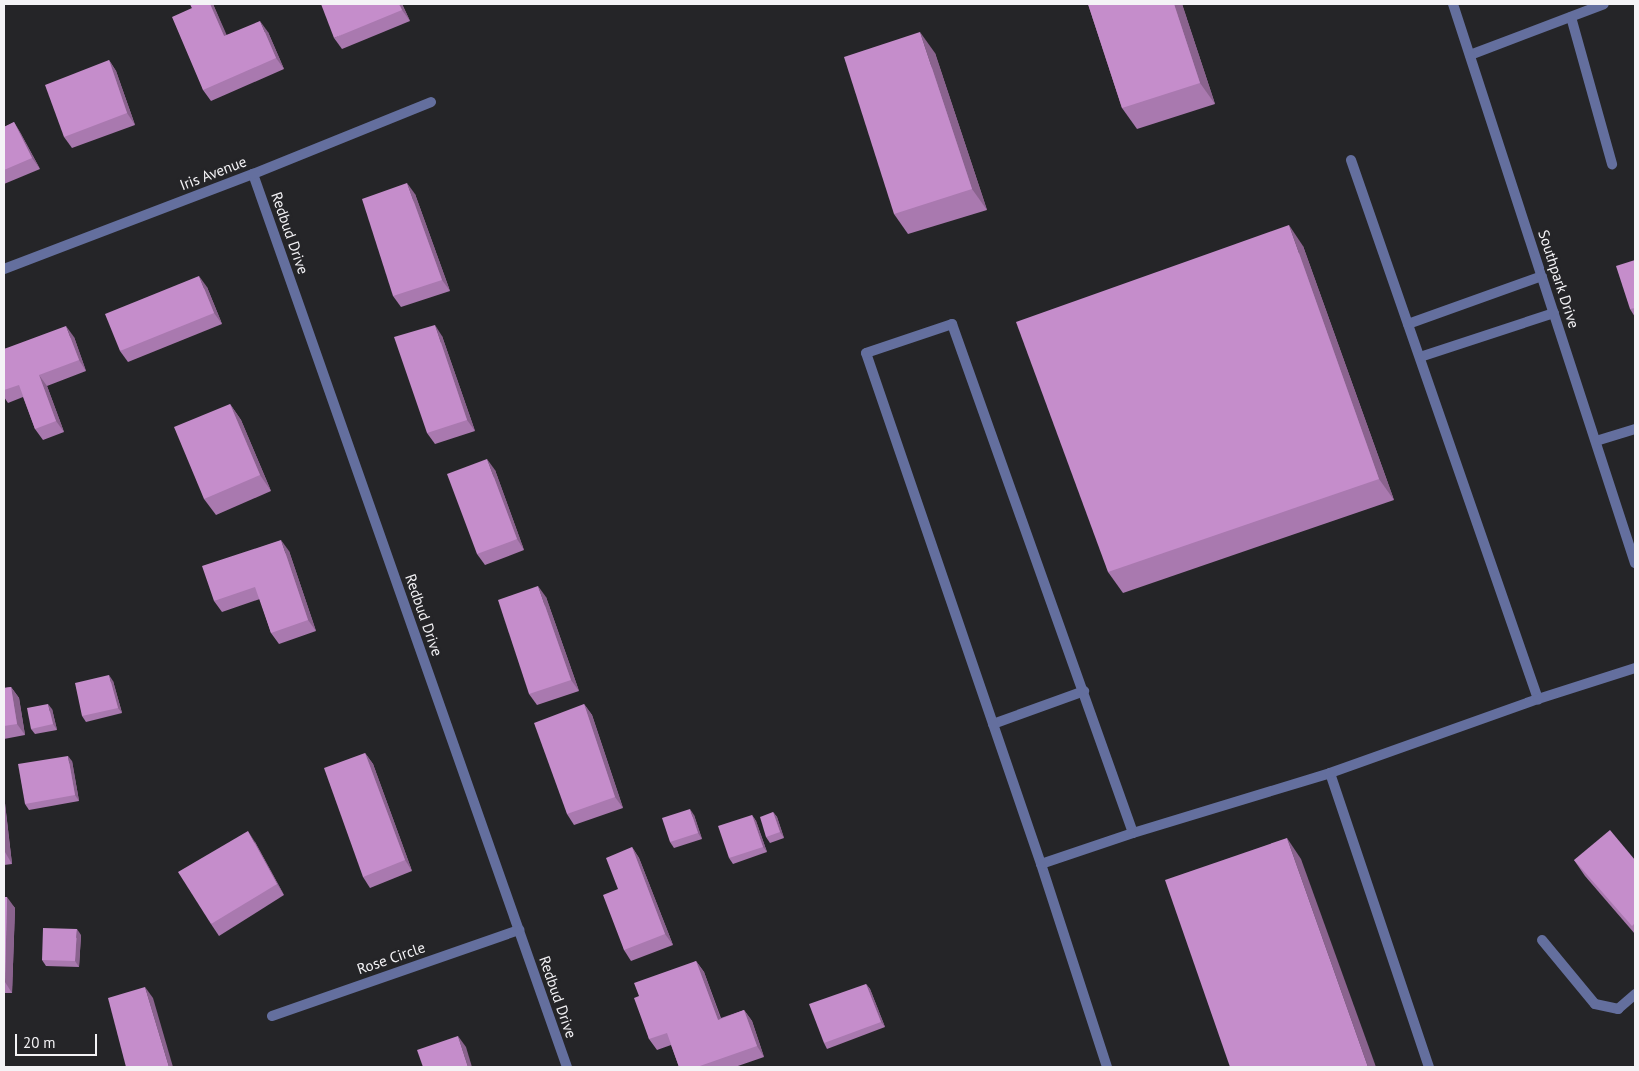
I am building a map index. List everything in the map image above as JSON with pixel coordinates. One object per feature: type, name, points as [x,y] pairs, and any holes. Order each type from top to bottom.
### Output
[{"type":"street","name":"Southpark Drive","points":[[1453,4],[1635,563]]},
{"type":"street","points":[[1470,55],[1604,4]]},
{"type":"street","points":[[1571,16],[1612,164]]},
{"type":"street","name":"Iris Avenue","points":[[4,269],[253,174],[432,102]]},
{"type":"street","points":[[1352,160],[1538,698]]},
{"type":"street","name":"Redbud Drive","points":[[253,174],[567,1067]]},
{"type":"street","points":[[1408,324],[1542,276]]},
{"type":"street","points":[[1420,357],[1554,314]]},
{"type":"street","points":[[1107,1067],[1041,864],[866,353],[952,324],[1009,489],[1084,692],[1133,833]]},
{"type":"street","points":[[1596,441],[1635,429]]},
{"type":"street","points":[[1041,864],[1133,833],[1330,773],[1538,698],[1635,668]]},
{"type":"street","points":[[993,724],[1084,692]]},
{"type":"street","points":[[1330,773],[1430,1067]]},
{"type":"street","name":"Rose Circle","points":[[272,1016],[519,930]]},
{"type":"street","points":[[1542,940],[1595,1004],[1618,1009],[1635,994]]},
{"type":"building","points":[[190,4],[210,4],[224,36],[260,21],[276,58],[203,90],[172,17],[192,8]]},
{"type":"building","points":[[321,4],[399,4],[402,10],[334,38]]},
{"type":"building","points":[[1088,4],[1174,4],[1200,83],[1122,108]]},
{"type":"building","points":[[920,32],[972,189],[894,214],[844,57]]},
{"type":"building","points":[[109,60],[127,113],[64,137],[45,85]]},
{"type":"building","points":[[14,122],[32,158],[4,170],[4,127]]},
{"type":"building","points":[[407,183],[442,280],[393,296],[362,199]]},
{"type":"building","points":[[1289,225],[1379,479],[1108,572],[1016,322]]},
{"type":"building","points":[[1635,260],[1635,308],[1630,309],[1616,266]]},
{"type":"building","points":[[199,276],[214,313],[120,351],[105,314]]},
{"type":"building","points":[[435,325],[467,420],[427,433],[394,337]]},
{"type":"building","points":[[66,326],[79,360],[39,375],[56,421],[35,429],[19,385],[4,390],[4,349]]},
{"type":"building","points":[[230,404],[260,475],[204,499],[174,427]]},
{"type":"building","points":[[487,459],[517,539],[477,554],[447,474]]},
{"type":"building","points":[[281,540],[308,620],[271,633],[255,587],[214,601],[202,566]]},
{"type":"building","points":[[538,586],[571,680],[529,694],[498,600]]},
{"type":"building","points":[[109,675],[118,708],[82,716],[75,683]]},
{"type":"building","points":[[11,687],[17,724],[4,726],[4,688]]},
{"type":"building","points":[[48,704],[53,724],[31,729],[27,708]]},
{"type":"building","points":[[584,704],[615,797],[567,814],[534,723]]},
{"type":"building","points":[[365,753],[405,860],[363,877],[324,768]]},
{"type":"building","points":[[68,756],[75,795],[25,804],[18,764]]},
{"type":"building","points":[[690,809],[698,833],[670,842],[662,818]]},
{"type":"building","points":[[773,812],[780,832],[766,837],[760,817]]},
{"type":"building","points":[[752,815],[763,847],[729,858],[718,826]]},
{"type":"building","points":[[1610,830],[1635,860],[1635,923],[1632,926],[1574,860]]},
{"type":"building","points":[[248,831],[277,884],[211,924],[178,872]]},
{"type":"building","points":[[1287,838],[1368,1067],[1230,1067],[1165,880]]},
{"type":"building","points":[[632,847],[665,934],[624,950],[603,895],[618,889],[606,858]]},
{"type":"building","points":[[4,897],[7,897],[5,982],[4,982]]},
{"type":"building","points":[[43,928],[77,929],[75,961],[42,960]]},
{"type":"building","points":[[696,961],[718,1020],[744,1010],[757,1046],[697,1067],[679,1067],[667,1033],[649,1039],[634,998],[639,996],[634,983]]},
{"type":"building","points":[[866,984],[881,1022],[824,1043],[809,1004]]},
{"type":"building","points":[[145,987],[169,1067],[126,1067],[108,998]]},
{"type":"building","points":[[458,1036],[468,1067],[423,1067],[417,1050]]}]
